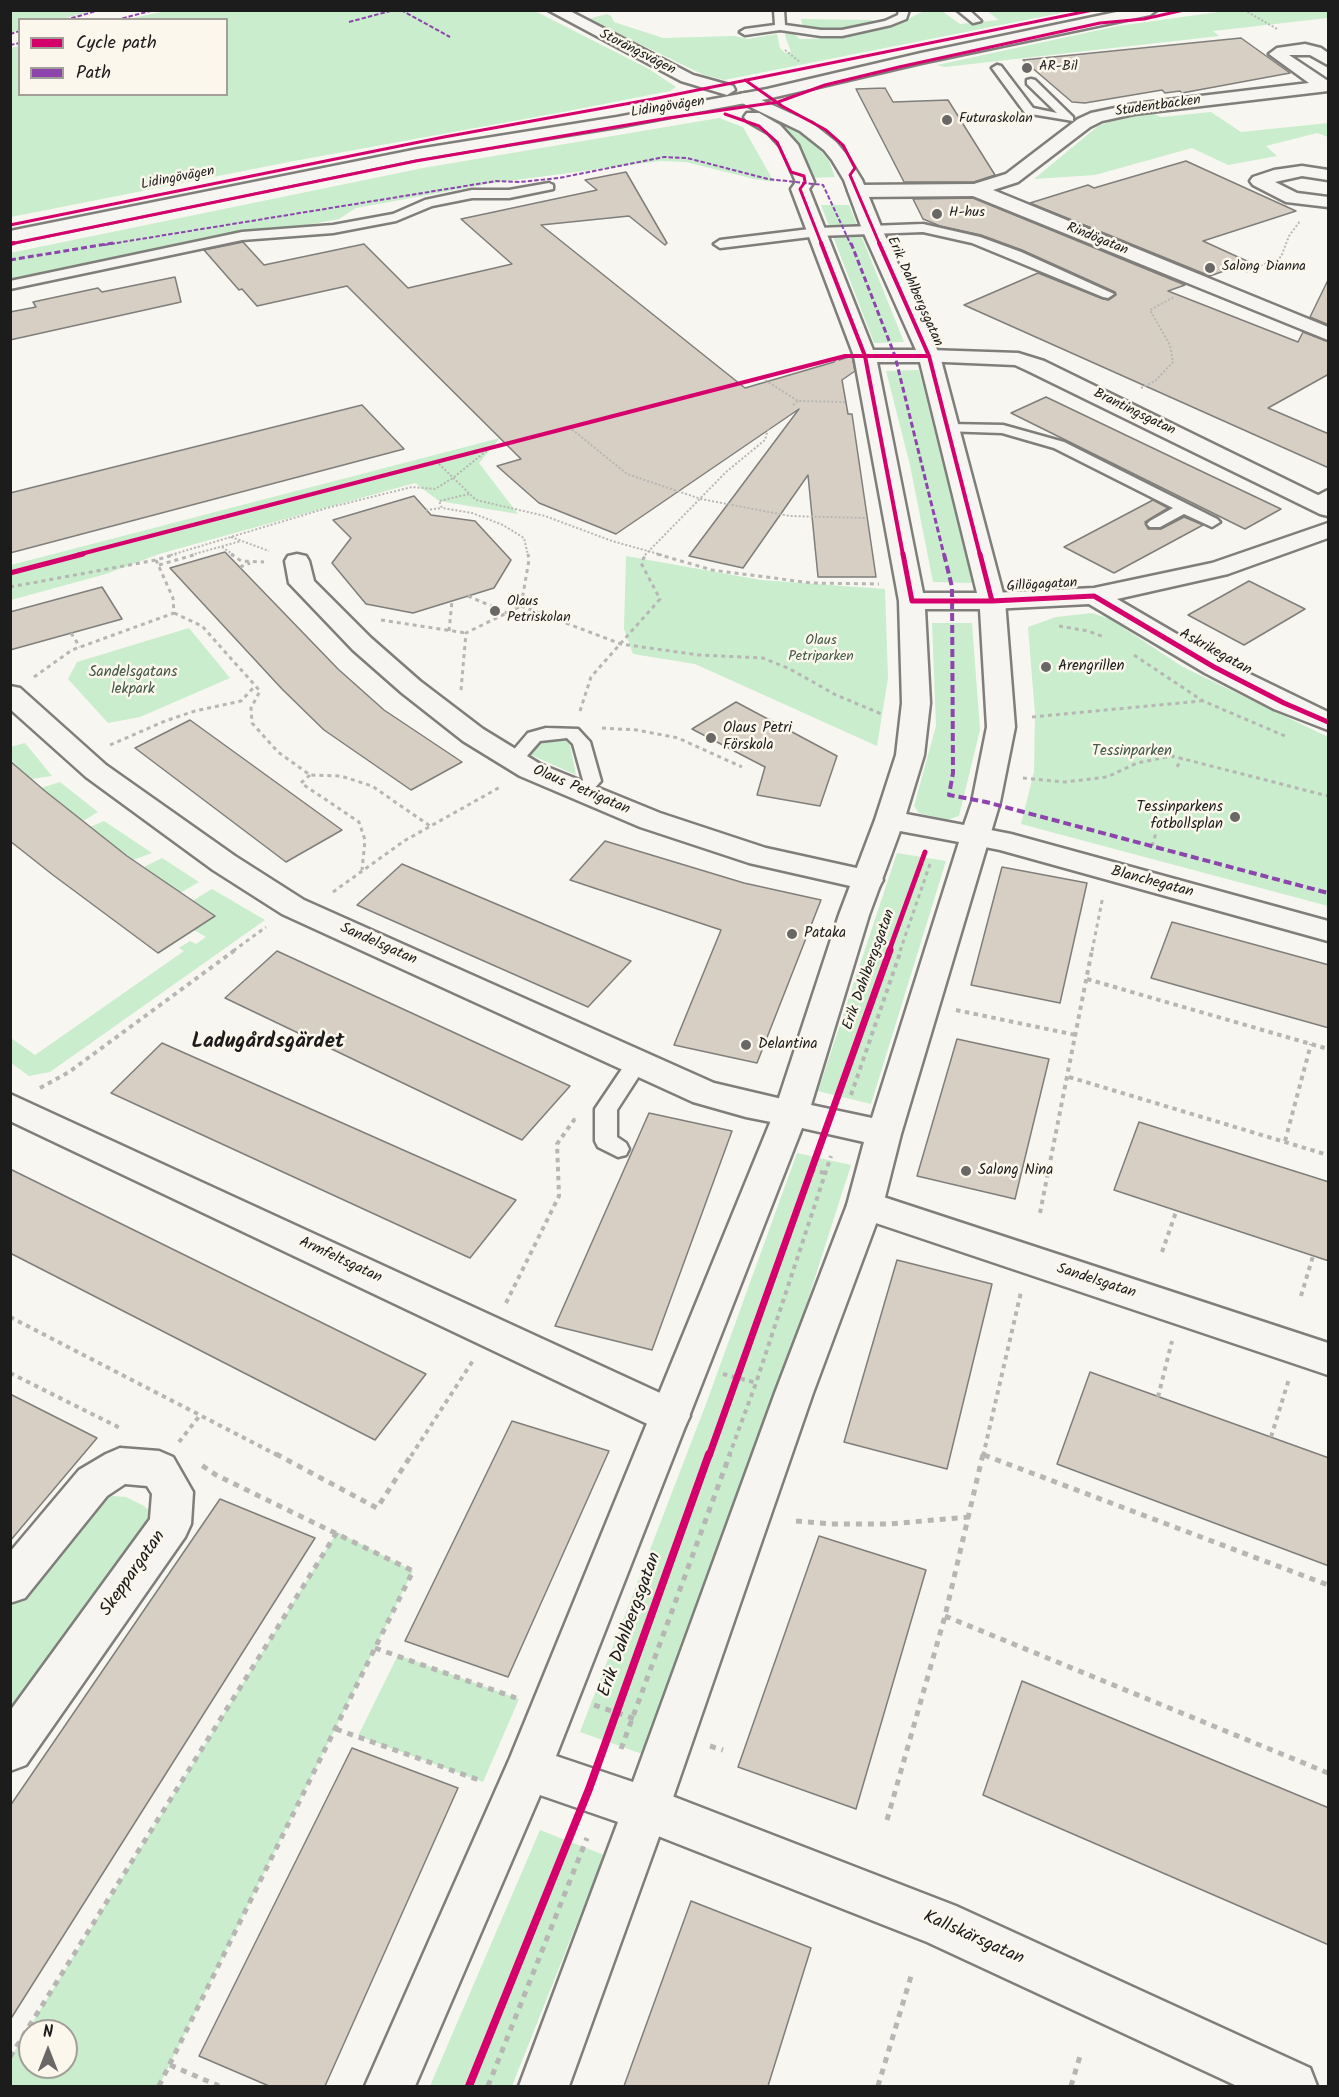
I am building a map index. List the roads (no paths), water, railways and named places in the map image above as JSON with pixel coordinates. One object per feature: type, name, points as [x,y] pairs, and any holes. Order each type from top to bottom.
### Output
[{"type":"street","name":"Storängsvägen","points":[[555,10],[726,96]]},
{"type":"street","name":"Lidingövägen","points":[[10,237],[418,154],[617,122],[1117,10]]},
{"type":"street","name":"Lidingövägen","points":[[726,96],[746,98],[921,58],[1150,10]]},
{"type":"street","name":"Studentbacken","points":[[1327,87],[1277,54],[1283,51],[1305,49],[1315,51],[1329,60]]},
{"type":"street","name":"Storängsvägen","points":[[687,78],[694,87],[708,94],[726,96]]},
{"type":"street","name":"Studentbacken","points":[[976,190],[1012,178],[1083,123],[1105,115],[1134,109],[1327,87]]},
{"type":"street","name":"Lidingövägen","points":[[10,230],[419,147],[708,94]]},
{"type":"street","name":"Erik Dahlbergsgatan","points":[[390,2086],[528,1769],[691,1365],[823,1111],[854,915],[891,820],[909,755],[916,703],[912,601],[865,356],[818,232],[795,155],[782,135],[726,96]]},
{"type":"street","name":"Erik Dahlbergsgatan","points":[[544,2086],[646,1809],[794,1393],[865,1205],[884,1134],[986,802],[1001,727],[992,601],[929,356],[840,158],[820,137],[793,120],[746,98]]},
{"type":"street","points":[[1329,176],[1302,171],[1280,174],[1259,182],[1293,198],[1329,202]]},
{"type":"street","name":"Rindögatan","points":[[805,190],[976,190],[1329,334]]},
{"type":"street","name":"Brantingsgatan","points":[[865,356],[1018,359],[1324,502]]},
{"type":"street","name":"Gillögagatan","points":[[912,601],[992,601],[1094,596],[1219,569],[1329,530]]},
{"type":"street","name":"Olaus Petrigatan","points":[[297,561],[302,583],[362,644],[411,687],[472,735],[522,765],[650,820],[760,856],[868,880]]},
{"type":"street","name":"Askrikegatan","points":[[1094,596],[1214,667],[1284,703],[1329,722]]},
{"type":"street","name":"Sandelsgatan","points":[[21,686],[96,771],[224,864],[293,907],[705,1093],[746,1104],[823,1111],[884,1134]]},
{"type":"street","name":"Blanchegatan","points":[[891,820],[1001,841],[1329,931]]},
{"type":"street","name":"Armfeltsgatan","points":[[24,1098],[491,1332],[670,1416]]},
{"type":"street","name":"Sandelsgatan","points":[[865,1205],[1329,1359]]},
{"type":"street","name":"Skeppargatan","points":[[10,1584],[93,1483],[120,1466],[159,1469],[173,1492],[170,1524],[10,1749]]},
{"type":"street","name":"Kallskärsgatan","points":[[528,1769],[646,1809],[939,1923],[1292,2086]]},
{"type":"lane","points":[[779,10],[780,27]]},
{"type":"lane","points":[[745,32],[780,27],[822,33],[842,33],[888,23],[903,17],[904,10]]},
{"type":"lane","points":[[962,10],[976,21]]},
{"type":"lane","points":[[997,68],[1029,111],[1083,123]]},
{"type":"lane","points":[[1031,82],[1065,118]]},
{"type":"lane","points":[[10,285],[242,236],[333,229],[386,219],[429,203],[472,194],[509,194],[549,187]]},
{"type":"lane","points":[[720,244],[818,232],[923,228],[976,240],[1108,294]]},
{"type":"lane","points":[[948,428],[1003,429],[1049,442],[1212,522]]},
{"type":"lane","points":[[1155,524],[1184,508]]},
{"type":"lane","points":[[522,765],[534,737],[546,733],[572,733],[581,742],[592,781],[581,792]]},
{"type":"lane","points":[[618,1149],[606,1141],[606,1109],[637,1062]]},
{"type":"place","name":"AR-Bil","points":[[1027,68]]},
{"type":"place","name":"Futuraskolan","points":[[947,120]]},
{"type":"place","name":"H-hus","points":[[937,214]]},
{"type":"place","name":"Salong Dianna","points":[[1210,268]]},
{"type":"place","name":"Olaus Petriskolan","points":[[495,611]]},
{"type":"place","name":"Arengrillen","points":[[1046,667]]},
{"type":"place","name":"Olaus Petri Förskola","points":[[711,738]]},
{"type":"place","name":"Tessinparkens fotbollsplan","points":[[1235,817]]},
{"type":"place","name":"Pataka","points":[[792,934]]},
{"type":"place","name":"Delantina","points":[[746,1045]]},
{"type":"place","name":"Salong Nina","points":[[966,1171]]},
{"type":"district","name":"Ladugårdsgärdet","points":[[268,1043]]},
{"type":"park label","name":"Olaus Petriparken","points":[[821,650]]},
{"type":"park label","name":"Sandelsgatans lekpark","points":[[133,682]]},
{"type":"park label","name":"Tessinparken","points":[[1132,752]]}]
